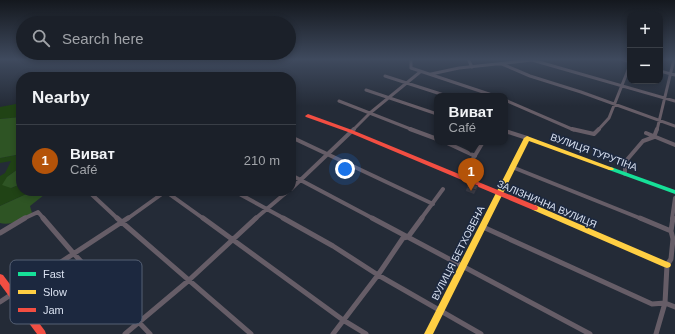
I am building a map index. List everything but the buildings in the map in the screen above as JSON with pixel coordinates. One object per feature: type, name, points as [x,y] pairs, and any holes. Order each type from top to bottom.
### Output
[{"type":"street","points":[[296,184],[350,131],[405,82],[416,75]]},
{"type":"street","points":[[434,75],[486,93]]},
{"type":"street","points":[[527,75],[614,103],[675,126]]},
{"type":"street","points":[[582,75],[675,101]]},
{"type":"street","points":[[508,101],[562,125],[590,135],[594,134],[609,118],[626,75]]},
{"type":"street","points":[[625,174],[625,162],[643,142],[654,137],[673,75]]},
{"type":"street","points":[[385,76],[438,93]]},
{"type":"street","points":[[366,90],[434,113]]},
{"type":"street","points":[[339,101],[434,138]]},
{"type":"street","name":"ЗАЛІЗНИЧНА ВУЛИЦЯ","points":[[308,116],[350,131],[462,177],[667,265]]},
{"type":"street","name":"ВУЛИЦЯ ТУРУТІНА","points":[[508,132],[675,192]]},
{"type":"street","points":[[646,133],[675,145]]},
{"type":"street","name":"ВУЛИЦЯ БЕТХОВЕНА","points":[[428,334],[527,138]]},
{"type":"street","points":[[296,139],[328,153],[432,204]]},
{"type":"street","points":[[451,145],[475,156]]},
{"type":"street","points":[[462,177],[480,145]]},
{"type":"street","points":[[512,167],[671,231]]},
{"type":"street","points":[[296,178],[590,334]]},
{"type":"street","points":[[333,334],[378,275],[403,238],[408,238],[443,189]]},
{"type":"street","points":[[93,196],[188,281],[251,334]]},
{"type":"street","points":[[65,260],[122,223],[158,196]]},
{"type":"street","points":[[172,196],[343,320],[366,334]]},
{"type":"street","points":[[243,196],[333,246],[378,275],[481,334]]},
{"type":"street","points":[[142,319],[188,281],[231,240],[282,196]]},
{"type":"street","points":[[656,334],[665,303],[667,265],[671,259],[674,239],[671,231],[675,198]]},
{"type":"street","points":[[0,233],[38,212],[80,260]]},
{"type":"street","points":[[483,227],[652,304],[665,303],[675,307]]},
{"type":"street","points":[[0,278],[10,291]]},
{"type":"street","points":[[0,302],[10,295]]},
{"type":"street","points":[[34,324],[42,334]]},
{"type":"street","points":[[125,334],[137,324]]},
{"type":"street","points":[[141,324],[150,334]]},
{"type":"green space","points":[[16,104],[16,117],[0,119],[0,107]]},
{"type":"green space","points":[[16,117],[16,155],[0,158],[0,119]]},
{"type":"green space","points":[[16,155],[16,171],[7,177],[11,188],[16,186],[16,196],[22,196],[0,206],[0,176],[5,173],[11,161],[0,163],[0,158]]},
{"type":"green space","points":[[16,171],[16,186],[11,188],[2,185],[7,177]]},
{"type":"green space","points":[[22,196],[43,196],[30,206],[32,213],[13,223],[0,223],[0,206]]},
{"type":"traffic: fast","points":[[611,169],[675,192]]},
{"type":"traffic: slow","points":[[428,334],[527,138],[611,169]]},
{"type":"traffic: slow","points":[[535,208],[667,265]]},
{"type":"traffic: jam","points":[[308,116],[350,131],[535,208]]},
{"type":"traffic: jam","points":[[0,278],[10,291]]},
{"type":"traffic: jam","points":[[34,324],[42,334]]},
{"type":"place","name":"Виват","points":[[471,191]]}]
